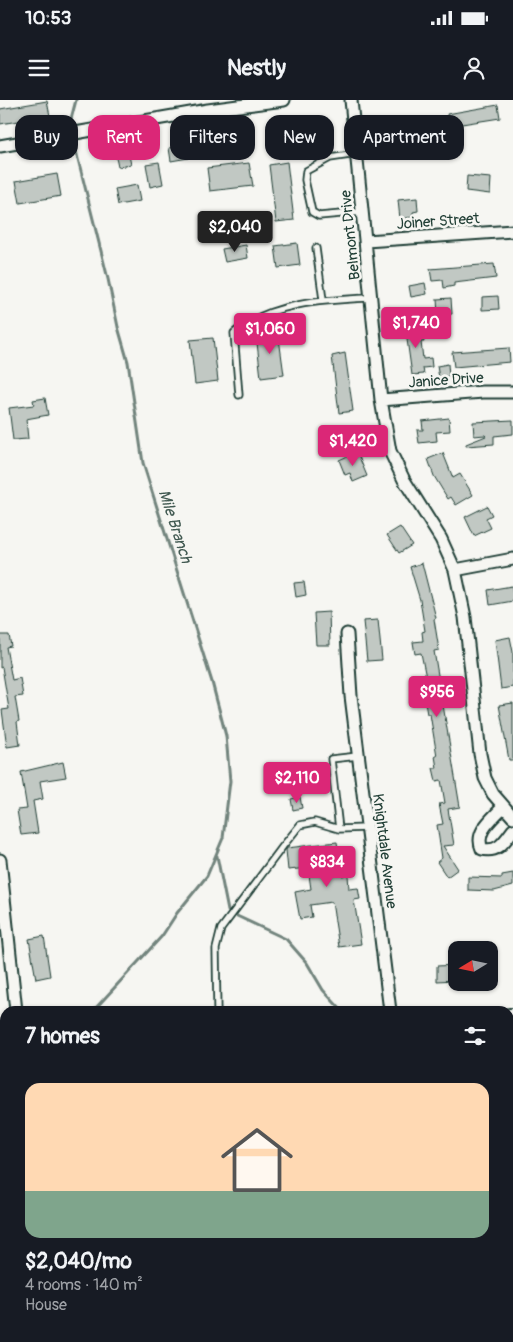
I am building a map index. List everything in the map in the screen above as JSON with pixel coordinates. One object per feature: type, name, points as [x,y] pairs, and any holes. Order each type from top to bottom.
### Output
[{"type":"street","points":[[0,146],[206,105],[284,100]]},
{"type":"street","name":"Belmont Drive","points":[[352,100],[353,115]]},
{"type":"street","name":"Belmont Drive","points":[[358,160],[381,400],[390,451],[404,480],[441,539],[455,570],[465,617],[480,754],[485,778],[503,807],[513,817]]},
{"type":"street","name":"Joiner Street","points":[[366,241],[513,231]]},
{"type":"street","name":"Janice Drive","points":[[381,400],[483,392],[513,392]]},
{"type":"street","points":[[455,570],[513,559]]},
{"type":"street","name":"Knightdale Avenue","points":[[347,634],[366,828],[389,1006]]},
{"type":"street","points":[[503,807],[481,833],[479,843],[482,849],[490,851],[499,848],[513,830]]},
{"type":"street","points":[[0,860],[15,1006]]},
{"type":"lane","points":[[344,156],[330,158],[306,171],[305,180],[312,212],[319,216],[363,212]]},
{"type":"lane","points":[[316,248],[323,300]]},
{"type":"lane","points":[[239,395],[234,333],[247,322],[323,300],[371,298]]},
{"type":"lane","points":[[338,829],[331,759],[358,756]]},
{"type":"lane","points":[[216,1006],[216,949],[221,929],[300,825],[315,822],[338,829],[366,828]]},
{"type":"building","points":[[47,101],[50,115],[15,115],[15,122],[0,124],[0,109]]},
{"type":"building","points":[[498,105],[500,118],[464,124],[464,115],[447,114]]},
{"type":"building","points":[[116,160],[130,160],[131,165],[118,167]]},
{"type":"building","points":[[159,162],[163,184],[150,187],[146,164]]},
{"type":"building","points":[[287,162],[294,220],[276,222],[269,165]]},
{"type":"building","points":[[249,163],[253,186],[210,191],[207,168]]},
{"type":"building","points":[[57,174],[61,196],[20,203],[16,181]]},
{"type":"building","points":[[467,176],[491,178],[490,194],[466,191]]},
{"type":"building","points":[[137,185],[140,201],[118,205],[115,189]]},
{"type":"building","points":[[417,198],[418,211],[413,212],[413,217],[400,219],[398,200]]},
{"type":"building","points":[[297,243],[300,265],[278,268],[275,246]]},
{"type":"building","points":[[246,245],[248,258],[225,262],[222,249]]},
{"type":"building","points":[[494,264],[496,278],[454,283],[454,286],[444,288],[443,280],[432,281],[430,269]]},
{"type":"building","points":[[425,283],[427,294],[411,297],[409,286]]},
{"type":"building","points":[[498,296],[499,309],[482,310],[482,297]]},
{"type":"building","points":[[451,298],[452,314],[438,315],[437,299]]},
{"type":"building","points":[[420,323],[424,342],[421,342],[423,359],[431,358],[432,367],[423,368],[424,374],[412,375],[405,325]]},
{"type":"building","points":[[278,331],[284,375],[261,378],[256,334]]},
{"type":"building","points":[[213,338],[218,381],[195,384],[190,340]]},
{"type":"building","points":[[509,348],[510,362],[454,367],[452,352]]},
{"type":"building","points":[[345,353],[353,411],[339,413],[332,356]]},
{"type":"building","points":[[448,364],[449,376],[439,378],[437,366]]},
{"type":"building","points":[[45,398],[48,415],[26,419],[28,439],[13,440],[9,408],[34,405],[33,400]]},
{"type":"building","points":[[449,418],[450,431],[436,432],[437,441],[419,443],[417,430],[423,430],[422,421]]},
{"type":"building","points":[[513,420],[513,434],[494,436],[494,444],[466,446],[466,444],[486,436],[474,436],[473,422]]},
{"type":"building","points":[[357,452],[367,476],[353,482],[350,473],[345,475],[339,460]]},
{"type":"building","points":[[443,453],[453,478],[460,474],[473,495],[456,505],[451,497],[448,499],[434,476],[428,459]]},
{"type":"building","points":[[487,506],[492,515],[486,518],[491,528],[474,536],[465,517]]},
{"type":"building","points":[[400,527],[412,545],[399,553],[387,535]]},
{"type":"building","points":[[422,563],[436,618],[434,619],[439,650],[434,651],[460,807],[448,809],[454,845],[443,846],[458,869],[447,877],[437,862],[442,858],[437,825],[443,824],[439,804],[445,803],[441,780],[436,781],[433,768],[437,768],[435,756],[437,756],[430,714],[427,714],[425,703],[431,702],[421,653],[415,654],[413,642],[423,641],[422,632],[425,631],[420,600],[410,567]]},
{"type":"building","points":[[304,582],[306,595],[296,597],[294,583]]},
{"type":"building","points":[[512,586],[513,601],[490,605],[488,590]]},
{"type":"building","points":[[329,612],[330,645],[316,645],[314,613]]},
{"type":"building","points":[[378,620],[382,660],[367,661],[363,621]]},
{"type":"building","points":[[0,635],[9,635],[11,646],[6,647],[12,680],[20,678],[23,696],[15,697],[20,745],[7,747],[2,710],[9,709],[2,667],[0,668]]},
{"type":"building","points":[[510,637],[513,652],[513,687],[501,689],[495,640]]},
{"type":"building","points":[[513,703],[513,760],[509,760],[499,705]]},
{"type":"building","points":[[63,762],[66,777],[40,781],[43,799],[33,801],[38,833],[21,835],[17,810],[27,809],[21,772]]},
{"type":"building","points":[[300,797],[302,808],[293,810],[291,799]]},
{"type":"building","points":[[337,842],[342,876],[348,875],[349,889],[358,888],[360,899],[354,900],[361,944],[339,947],[332,902],[310,905],[312,917],[300,919],[295,892],[311,889],[308,868],[288,870],[286,850],[287,848]]},
{"type":"building","points":[[513,873],[513,886],[494,891],[468,890],[468,877],[502,878],[502,875]]},
{"type":"building","points":[[44,936],[50,976],[36,979],[29,939]]},
{"type":"building","points":[[448,965],[448,980],[437,981],[437,966]]},
{"type":"waterway","name":"Mile Branch","points":[[72,115],[76,100]]},
{"type":"waterway","name":"Mile Branch","points":[[78,159],[128,362],[143,463],[212,682],[226,736],[230,781],[223,838],[207,876],[177,913],[162,936],[98,1006]]},
{"type":"waterway","name":"Mile Branch","points":[[217,856],[228,911]]},
{"type":"waterway","name":"Mile Branch","points":[[237,916],[286,939],[307,963],[323,990],[337,1006]]}]
